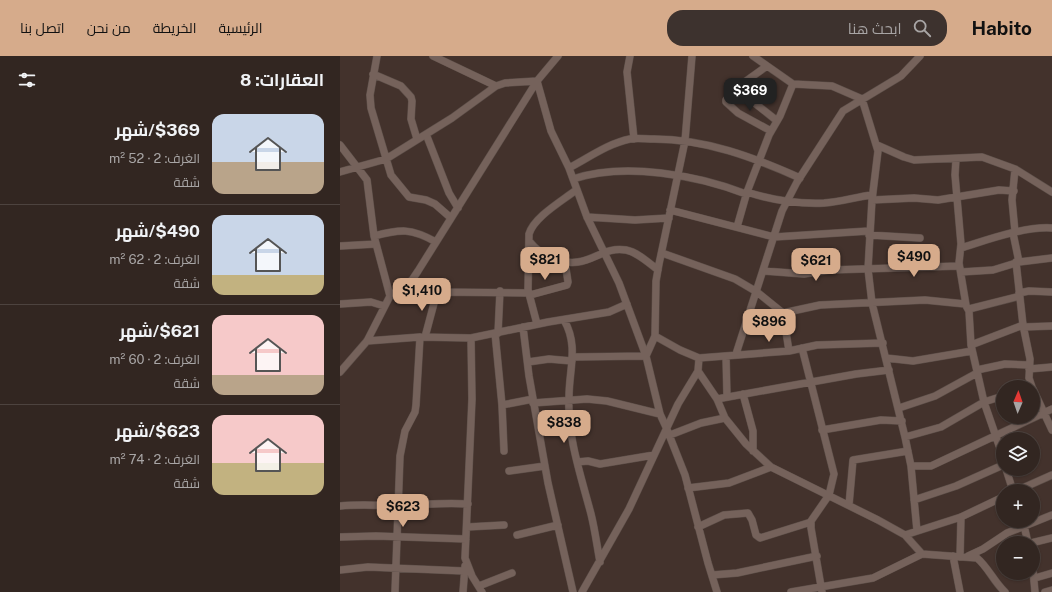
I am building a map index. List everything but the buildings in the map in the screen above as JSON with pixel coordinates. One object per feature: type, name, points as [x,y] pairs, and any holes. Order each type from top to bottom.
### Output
[{"type":"street","points":[[376,56],[370,95],[371,108],[391,175],[410,197],[426,200],[435,204],[451,218]]},
{"type":"street","points":[[433,56],[496,86]]},
{"type":"street","points":[[340,372],[367,341],[390,296],[412,280],[537,81],[558,56]]},
{"type":"street","points":[[630,56],[627,72],[634,139]]},
{"type":"street","points":[[646,356],[654,336],[658,270],[685,141],[692,56]]},
{"type":"street","points":[[753,56],[793,84],[832,86],[862,99],[877,145],[878,160],[872,197],[869,233],[868,270],[872,303],[906,437],[911,466],[917,531]]},
{"type":"street","points":[[736,354],[764,272],[774,236],[788,201],[800,178],[836,119],[851,105],[901,76],[916,58]]},
{"type":"street","points":[[767,66],[737,89],[726,100],[726,104],[738,113],[770,131]]},
{"type":"street","points":[[373,74],[401,86],[411,97],[411,119],[417,140]]},
{"type":"street","points":[[340,172],[386,159],[452,118],[496,86],[505,83],[537,81]]},
{"type":"street","points":[[537,81],[551,131],[569,168],[587,217],[627,304],[646,356],[660,414],[670,435],[688,488],[717,592]]},
{"type":"street","points":[[737,227],[747,193],[770,131],[793,84]]},
{"type":"street","points":[[737,89],[776,120]]},
{"type":"street","points":[[426,134],[449,193],[458,208]]},
{"type":"street","points":[[569,168],[620,142],[634,139],[685,141],[722,148],[760,160],[800,178]]},
{"type":"street","points":[[340,145],[367,180],[369,211],[390,296]]},
{"type":"street","points":[[877,145],[914,160],[982,157],[1015,169],[1052,192]]},
{"type":"street","points":[[911,466],[931,466],[996,435],[984,402],[971,348],[967,307],[960,269],[961,248],[958,196],[955,175],[956,158]]},
{"type":"street","points":[[1015,169],[1012,200],[1014,233],[1023,326],[1028,349],[1031,380]]},
{"type":"street","points":[[573,179],[586,175],[610,173],[645,172],[679,175],[747,193],[788,201],[825,203],[872,197],[938,200],[999,190],[1014,191]]},
{"type":"street","points":[[537,324],[530,294],[531,228],[536,221],[576,190]]},
{"type":"street","points":[[670,210],[774,236],[869,233],[920,238]]},
{"type":"street","points":[[587,217],[635,220],[669,218]]},
{"type":"street","points":[[961,248],[1014,233],[1038,228],[1052,228]]},
{"type":"street","points":[[374,236],[404,230],[421,234],[436,242]]},
{"type":"street","points":[[530,242],[536,251],[565,262],[581,262],[619,250],[631,252],[658,270]]},
{"type":"street","points":[[340,246],[376,244]]},
{"type":"street","points":[[662,253],[734,279],[757,292],[783,312],[789,351]]},
{"type":"street","points":[[764,272],[804,274],[830,270],[993,270],[1018,262],[1052,258]]},
{"type":"street","points":[[398,289],[437,292],[500,291],[530,294],[567,284],[565,262]]},
{"type":"street","points":[[500,291],[496,333],[504,451]]},
{"type":"street","points":[[395,592],[402,444],[416,405],[423,337],[437,292]]},
{"type":"street","points":[[783,312],[820,305],[925,300],[950,301],[967,307],[1029,292],[1052,292]]},
{"type":"street","points":[[340,304],[371,302],[384,306]]},
{"type":"street","points":[[367,341],[423,337],[471,338],[537,324],[609,312],[627,304]]},
{"type":"street","points":[[564,320],[573,341],[568,399],[570,420],[577,462],[592,520],[600,562]]},
{"type":"street","points":[[886,358],[913,361],[971,348],[1023,326],[1052,326]]},
{"type":"street","points":[[523,327],[533,401],[545,466],[573,592]]},
{"type":"street","points":[[654,336],[699,358],[789,351],[839,343],[883,343]]},
{"type":"street","points":[[463,592],[472,398],[471,338]]},
{"type":"street","points":[[698,527],[724,515],[748,513],[752,520],[756,535],[760,538],[811,522],[829,495],[834,474],[822,430],[819,410],[810,382],[802,348]]},
{"type":"street","points":[[528,362],[549,359],[646,356]]},
{"type":"street","points":[[726,356],[727,397]]},
{"type":"street","points":[[582,592],[629,509],[666,427],[698,371],[699,358]]},
{"type":"street","points":[[899,408],[934,396],[977,372],[1005,364],[1029,367],[1052,367]]},
{"type":"street","points":[[717,399],[810,382],[889,370]]},
{"type":"street","points":[[698,371],[717,399],[725,418],[753,451],[771,467],[849,505],[905,535],[922,554]]},
{"type":"street","points":[[743,394],[753,431],[753,451]]},
{"type":"street","points":[[906,437],[941,427],[984,402],[996,398]]},
{"type":"street","points":[[502,405],[568,399],[607,401],[660,414]]},
{"type":"street","points":[[1040,403],[1052,430]]},
{"type":"street","points":[[1003,432],[1052,409]]},
{"type":"street","points":[[670,435],[701,423],[725,418]]},
{"type":"street","points":[[822,430],[881,420],[902,421]]},
{"type":"street","points":[[849,505],[853,460],[908,451]]},
{"type":"street","points":[[577,462],[588,461],[600,464],[654,455]]},
{"type":"street","points":[[509,471],[545,466]]},
{"type":"street","points":[[688,488],[729,483],[771,467]]},
{"type":"street","points":[[914,500],[956,486],[996,468]]},
{"type":"street","points":[[1033,484],[1052,476]]},
{"type":"street","points":[[905,535],[961,517],[996,500]]},
{"type":"street","points":[[340,506],[366,504],[398,506],[427,503],[468,504]]},
{"type":"street","points":[[1040,519],[1052,516]]},
{"type":"street","points":[[960,592],[959,557],[961,517]]},
{"type":"street","points":[[811,522],[822,590]]},
{"type":"street","points":[[467,527],[504,525]]},
{"type":"street","points":[[517,535],[558,525]]},
{"type":"street","points":[[959,557],[983,549],[1016,528]]},
{"type":"street","points":[[340,537],[466,538]]},
{"type":"street","points":[[1040,541],[1052,538]]},
{"type":"street","points":[[791,592],[822,590],[873,578],[922,554],[977,558],[984,563],[997,584],[1005,592]]},
{"type":"street","points":[[712,575],[737,573],[817,556]]},
{"type":"street","points":[[465,558],[480,589],[512,573]]},
{"type":"street","points":[[340,570],[368,567],[464,571]]},
{"type":"street","points":[[1040,576],[1052,573]]},
{"type":"street","points":[[1034,580],[1035,592]]},
{"type":"street","points":[[1045,592],[1052,590]]}]
